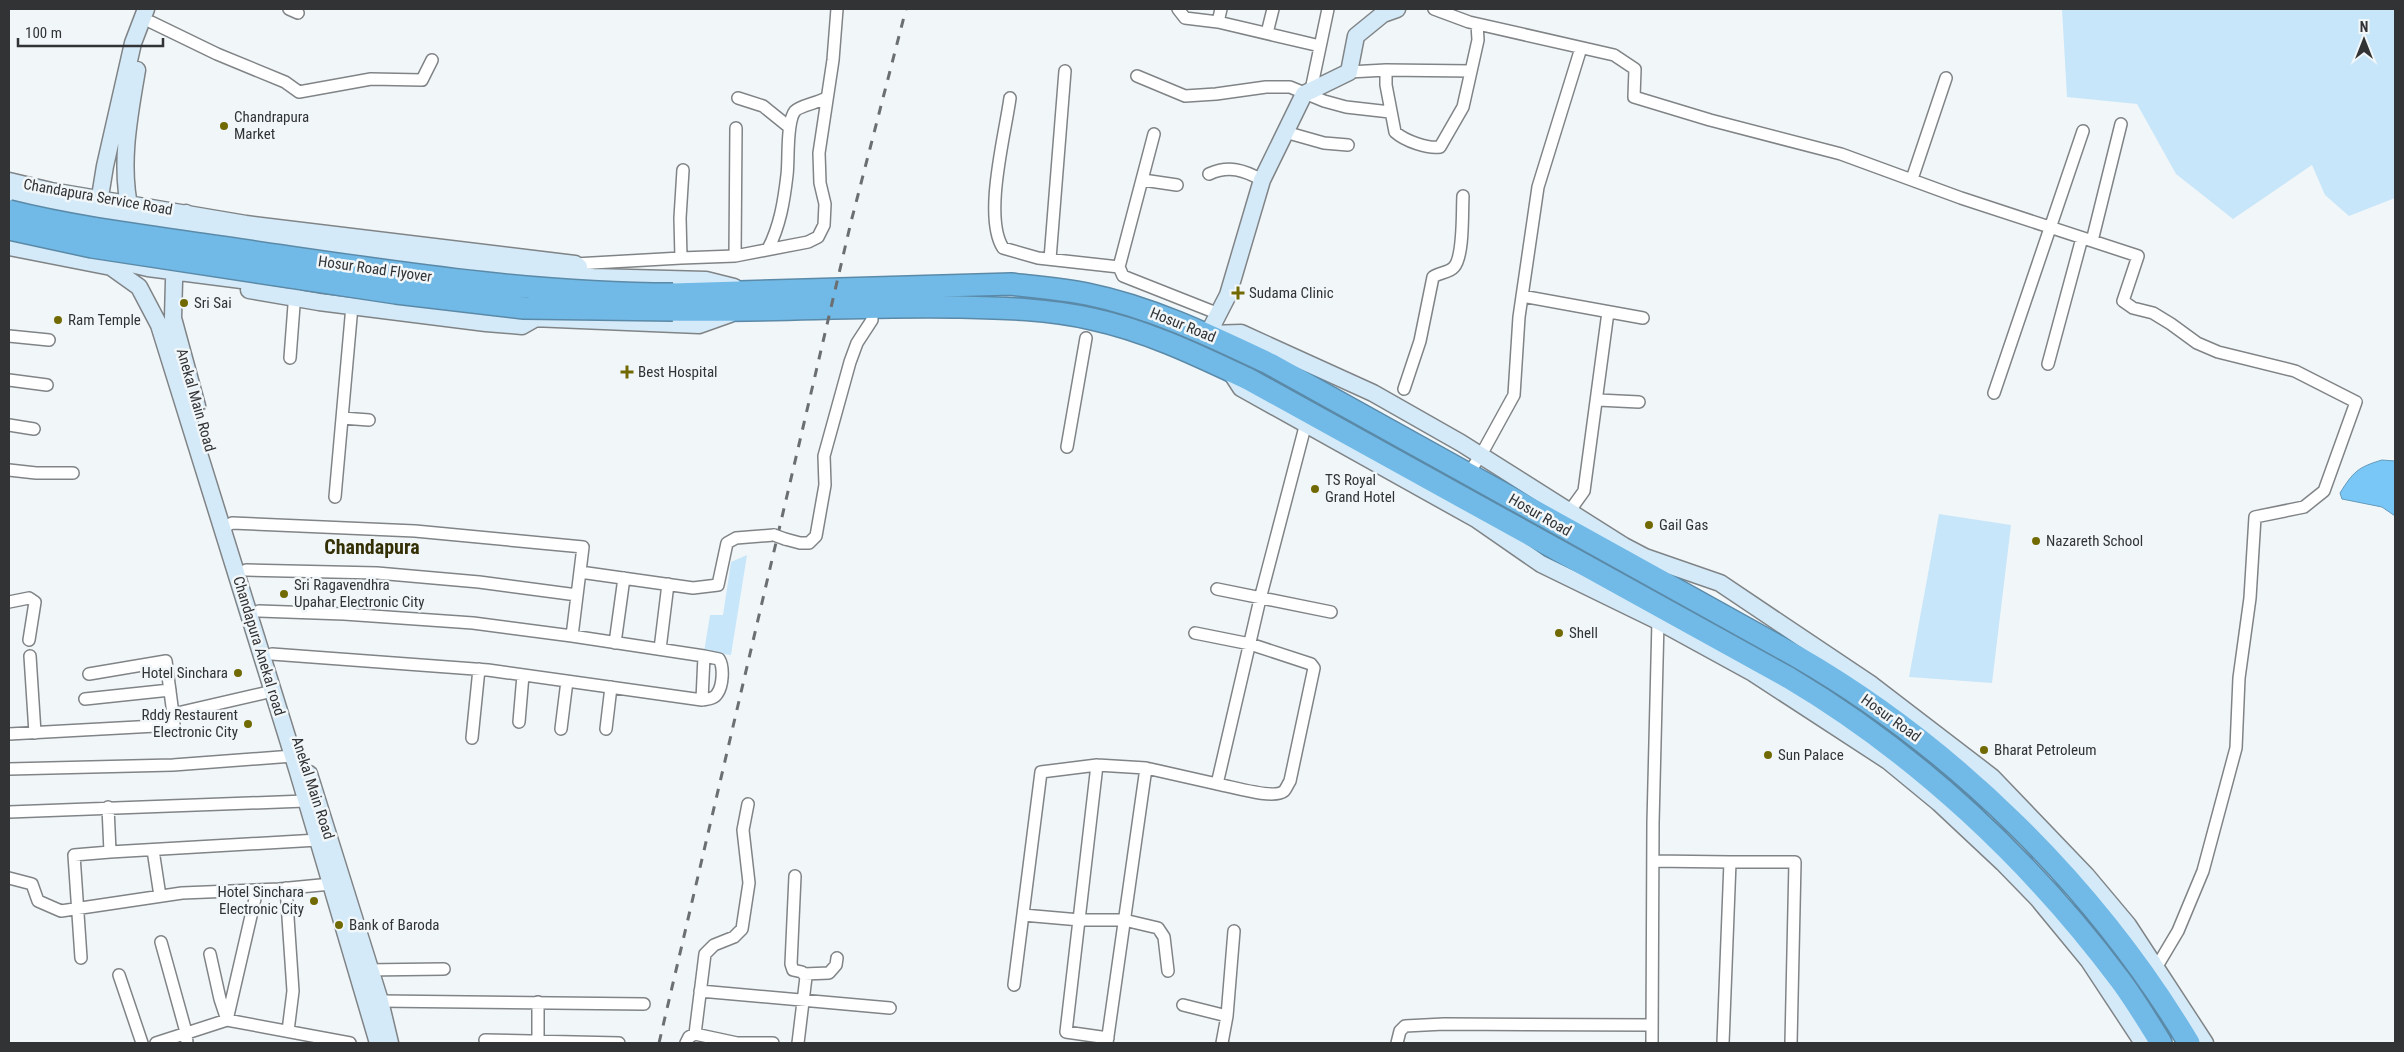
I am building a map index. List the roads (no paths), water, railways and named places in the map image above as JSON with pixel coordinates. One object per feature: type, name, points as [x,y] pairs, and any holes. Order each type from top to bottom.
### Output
[{"type":"highway","name":"Hosur Road Flyover","points":[[9,211],[210,245],[494,285],[617,294],[739,311]]},
{"type":"highway","name":"Hosur Road Flyover","points":[[9,229],[92,247],[396,293],[524,308],[673,302],[745,290]]},
{"type":"highway","name":"Hosur Road","points":[[745,290],[1018,285],[1087,294],[1152,312],[1208,334],[1278,368],[1468,474],[1564,518],[1818,668],[1876,706],[1929,746],[1996,806],[2081,894],[2131,956],[2189,1043]]},
{"type":"highway","name":"Hosur Road","points":[[739,311],[871,306],[1022,309],[1092,319],[1147,335],[1192,352],[1307,410],[1610,581],[1789,678],[1833,705],[1875,735],[1922,772],[1966,812],[2062,909],[2122,982],[2162,1043]]},
{"type":"street","points":[[185,219],[255,225],[575,264],[735,256],[808,242],[818,237],[824,225],[825,204],[820,183],[819,153],[833,60],[837,9]]},
{"type":"street","points":[[1178,9],[1184,18],[1218,22],[1320,46]]},
{"type":"street","points":[[1218,22],[1221,9]]},
{"type":"street","points":[[1267,33],[1273,9]]},
{"type":"street","points":[[1208,334],[1228,295],[1262,180],[1307,92],[1328,9]]},
{"type":"street","points":[[1349,72],[1356,36],[1383,14],[1397,9]]},
{"type":"street","points":[[1434,9],[1477,24],[1614,55],[1635,68],[1634,97],[1710,120],[1842,154],[1912,180],[2138,256],[2123,301],[2133,308],[2153,313],[2172,324],[2197,343],[2218,352],[2295,372],[2356,402],[2324,491],[2304,507],[2254,517],[2250,598],[2239,678],[2236,748],[2203,871],[2178,931],[2156,968]]},
{"type":"street","points":[[151,13],[217,54],[285,82],[299,92],[371,79],[422,80],[432,60]]},
{"type":"street","points":[[109,263],[98,205],[131,50],[151,13]]},
{"type":"street","points":[[130,211],[126,191],[128,121],[141,48],[151,13]]},
{"type":"street","points":[[1386,70],[1390,112],[1395,132],[1401,137],[1434,148],[1440,147],[1453,121],[1461,112],[1478,40],[1477,24]]},
{"type":"street","points":[[1468,474],[1481,456],[1514,395],[1522,296],[1538,188],[1581,48]]},
{"type":"street","points":[[1307,92],[1349,72],[1386,70],[1470,71]]},
{"type":"street","points":[[1050,260],[1065,71]]},
{"type":"street","points":[[1137,76],[1185,96],[1266,87],[1290,88],[1307,92],[1346,107],[1390,112]]},
{"type":"street","points":[[1912,180],[1946,78]]},
{"type":"street","points":[[738,98],[763,106],[789,127]]},
{"type":"street","points":[[768,249],[776,233],[783,207],[790,148],[789,127],[794,112],[800,107],[809,106],[826,98]]},
{"type":"street","points":[[1010,98],[994,210],[998,239],[1004,248],[1050,260],[1119,267]]},
{"type":"street","points":[[2048,364],[2121,124]]},
{"type":"street","points":[[735,256],[736,128]]},
{"type":"street","points":[[1994,393],[2083,131]]},
{"type":"street","points":[[1285,132],[1324,143],[1348,144]]},
{"type":"street","points":[[1154,134],[1119,267],[1123,276],[1219,314]]},
{"type":"street","points":[[1209,174],[1220,169],[1236,169],[1262,180]]},
{"type":"street","points":[[681,258],[680,218],[683,170]]},
{"type":"street","name":"Chandapura Service Road","points":[[9,180],[98,205],[185,219]]},
{"type":"street","points":[[1143,180],[1177,185]]},
{"type":"street","points":[[9,192],[98,205]]},
{"type":"street","points":[[1404,389],[1420,341],[1433,277],[1440,272],[1451,270],[1456,265],[1459,255],[1463,196]]},
{"type":"street","points":[[185,219],[271,240],[593,277],[706,280],[745,290]]},
{"type":"street","name":"Anekal Main Road","points":[[185,219],[175,276],[172,318],[227,526],[246,570],[259,611],[364,971],[380,1001],[390,1043]]},
{"type":"street","points":[[9,237],[109,263]]},
{"type":"street","points":[[265,284],[271,240]]},
{"type":"street","points":[[9,247],[148,268],[175,276],[295,293],[536,318],[699,325],[739,311]]},
{"type":"street","name":"Chandapura Anekal road","points":[[109,263],[139,288],[159,325],[227,526],[273,691],[331,884],[364,971],[378,1043]]},
{"type":"street","points":[[575,264],[593,277]]},
{"type":"street","points":[[175,276],[265,284],[352,306],[522,326],[536,318]]},
{"type":"street","points":[[290,358],[295,293]]},
{"type":"street","points":[[1522,296],[1643,318]]},
{"type":"street","points":[[335,497],[352,306]]},
{"type":"street","points":[[580,572],[693,588],[718,585],[727,543],[736,538],[779,537],[800,543],[810,542],[816,536],[825,485],[824,456],[850,362],[857,343],[872,320],[871,306]]},
{"type":"street","points":[[1564,518],[1584,491],[1598,400],[1608,312]]},
{"type":"street","points":[[1208,334],[1241,333],[1318,366],[1373,393],[1481,456],[1564,518],[1641,555],[1720,583],[1872,685],[1992,777],[2086,875],[2128,925],[2205,1043]]},
{"type":"street","points":[[9,336],[49,340]]},
{"type":"street","points":[[1067,447],[1086,338]]},
{"type":"street","points":[[1230,371],[1241,388],[1476,519],[1541,564],[1658,621],[1753,673],[1888,761],[1939,803],[2003,863],[2055,920],[2089,961],[2143,1043]]},
{"type":"street","points":[[9,380],[47,385]]},
{"type":"street","points":[[1598,400],[1639,402]]},
{"type":"street","points":[[342,418],[370,420]]},
{"type":"street","points":[[1217,784],[1260,599],[1306,423]]},
{"type":"street","points":[[9,425],[34,429]]},
{"type":"street","points":[[9,470],[36,473],[73,473]]},
{"type":"street","points":[[227,526],[415,532],[583,547],[572,636]]},
{"type":"street","points":[[246,570],[377,574],[479,582],[577,595]]},
{"type":"street","points":[[615,642],[624,578]]},
{"type":"street","points":[[660,649],[668,584]]},
{"type":"street","points":[[1217,589],[1331,612]]},
{"type":"street","points":[[9,602],[29,598],[35,602],[29,640]]},
{"type":"street","points":[[259,611],[344,614],[473,623],[704,656],[718,659],[722,664],[720,688],[717,694],[713,698],[702,700],[479,669],[272,654]]},
{"type":"street","points":[[1652,1043],[1653,860],[1658,621]]},
{"type":"street","points":[[1014,985],[1041,772],[1097,765],[1146,768],[1217,784],[1276,794],[1284,792],[1290,781],[1314,668],[1310,664],[1250,644],[1195,633]]},
{"type":"street","points":[[30,656],[35,733]]},
{"type":"street","points":[[702,700],[704,656]]},
{"type":"street","points":[[9,734],[174,725],[166,661],[89,674]]},
{"type":"street","points":[[472,738],[479,669]]},
{"type":"street","points":[[519,722],[523,675]]},
{"type":"street","points":[[561,729],[567,681]]},
{"type":"street","points":[[606,729],[611,687]]},
{"type":"street","points":[[85,699],[170,690]]},
{"type":"street","points":[[173,714],[273,691]]},
{"type":"street","points":[[9,770],[173,764],[293,756]]},
{"type":"street","points":[[1097,765],[1066,1032],[1108,1041],[1146,768]]},
{"type":"street","points":[[9,812],[305,801]]},
{"type":"street","points":[[695,1034],[705,954],[714,944],[734,937],[742,929],[749,883],[743,830],[748,804]]},
{"type":"street","points":[[108,808],[110,852]]},
{"type":"street","points":[[81,958],[74,855],[318,840]]},
{"type":"street","points":[[153,850],[160,896]]},
{"type":"street","points":[[1653,860],[1795,862],[1791,1043]]},
{"type":"street","points":[[1723,1043],[1730,862]]},
{"type":"street","points":[[794,876],[791,964],[793,970],[804,974],[829,973],[836,965],[837,958]]},
{"type":"street","points":[[9,878],[32,884],[38,901],[62,911],[160,896],[331,884]]},
{"type":"street","points":[[286,888],[293,990],[290,996],[288,1031]]},
{"type":"street","points":[[227,1020],[256,890]]},
{"type":"street","points":[[1023,915],[1080,920],[1124,920],[1158,928],[1164,937],[1168,971]]},
{"type":"street","points":[[1222,1043],[1227,1016],[1234,931]]},
{"type":"street","points":[[161,942],[187,1038]]},
{"type":"street","points":[[210,954],[220,999],[227,1020]]},
{"type":"street","points":[[364,971],[444,969]]},
{"type":"street","points":[[798,1043],[804,974]]},
{"type":"street","points":[[119,975],[142,1043]]},
{"type":"street","points":[[700,991],[803,1002],[890,1008]]},
{"type":"street","points":[[380,1001],[644,1004]]},
{"type":"street","points":[[538,1002],[538,1041]]},
{"type":"street","points":[[1183,1005],[1227,1016]]},
{"type":"street","points":[[156,1043],[187,1038],[227,1020],[350,1043]]},
{"type":"street","points":[[1397,1043],[1400,1031],[1405,1026],[1444,1024],[1652,1026]]},
{"type":"street","points":[[686,1043],[689,1037],[695,1034],[737,1043],[773,1043]]},
{"type":"street","points":[[485,1040],[619,1043]]},
{"type":"water","points":[[2382,460],[2395,461],[2395,516],[2382,507],[2342,499],[2340,493],[2357,471]]},
{"type":"railway","points":[[659,1043],[851,222],[906,9]]},
{"type":"place","name":"Chandrapura Market","points":[[224,126]]},
{"type":"place","name":"Sudama Clinic","points":[[1238,293]]},
{"type":"place","name":"Sri Sai","points":[[184,303]]},
{"type":"place","name":"Ram Temple","points":[[58,320]]},
{"type":"place","name":"Best Hospital","points":[[627,372]]},
{"type":"place","name":"TS Royal Grand Hotel","points":[[1315,489]]},
{"type":"place","name":"Gail Gas","points":[[1649,525]]},
{"type":"place","name":"Nazareth School","points":[[2036,541]]},
{"type":"place","name":"Sri Ragavendhra Upahar Electronic City","points":[[284,594]]},
{"type":"place","name":"Shell","points":[[1559,633]]},
{"type":"place","name":"Hotel Sinchara","points":[[238,673]]},
{"type":"place","name":"Rddy Restaurent Electronic City","points":[[248,724]]},
{"type":"place","name":"Bharat Petroleum","points":[[1984,750]]},
{"type":"place","name":"Sun Palace","points":[[1768,755]]},
{"type":"place","name":"Hotel Sinchara Electronic City","points":[[314,901]]},
{"type":"place","name":"Bank of Baroda","points":[[339,925]]},
{"type":"district","name":"Chandapura","points":[[372,547]]}]
